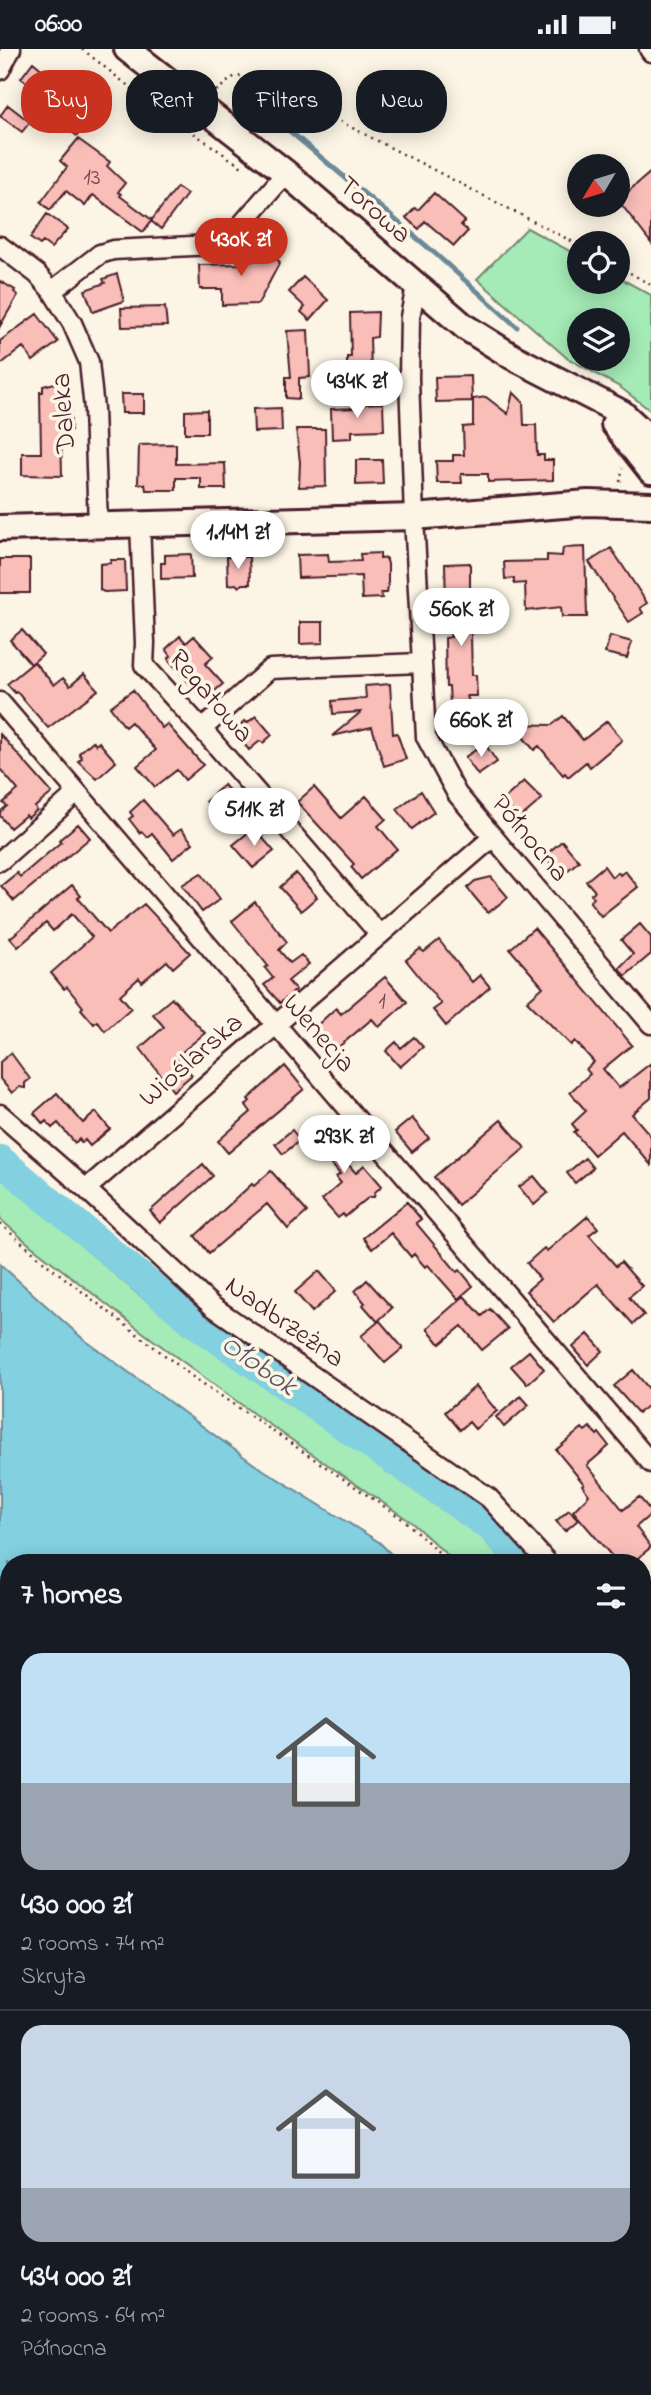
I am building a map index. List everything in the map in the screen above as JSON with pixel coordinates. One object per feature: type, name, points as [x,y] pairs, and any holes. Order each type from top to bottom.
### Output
[{"type":"street","points":[[0,70],[11,49]]},
{"type":"street","name":"Torowa","points":[[127,49],[154,70]]},
{"type":"street","name":"Torowa","points":[[218,119],[286,173],[465,327],[489,344],[622,413],[651,440]]},
{"type":"street","points":[[52,291],[100,254],[113,250],[212,245],[229,239],[286,173]]},
{"type":"street","name":"Daleka","points":[[0,246],[37,274],[52,291],[72,323],[89,362],[94,409],[98,526]]},
{"type":"street","name":"Północna","points":[[416,286],[410,317],[409,378],[426,737],[457,794],[651,1024]]},
{"type":"street","name":"Torowa","points":[[594,399],[651,471]]},
{"type":"street","points":[[588,503],[651,482]]},
{"type":"street","points":[[0,528],[414,517],[588,503],[651,505]]},
{"type":"street","name":"Regatowa","points":[[140,524],[144,665],[380,935]]},
{"type":"street","points":[[202,729],[270,669],[421,663]]},
{"type":"street","name":"Wenecja","points":[[0,702],[651,1463]]},
{"type":"street","points":[[0,861],[77,793]]},
{"type":"street","name":"Wioślarska","points":[[86,1189],[493,837]]},
{"type":"street","name":"Nadbrzeżna","points":[[0,1114],[86,1189],[212,1306],[489,1498],[540,1554]]},
{"type":"path","points":[[218,90],[235,76],[254,77],[567,239]]},
{"type":"path","points":[[630,273],[651,285]]},
{"type":"path","points":[[0,1224],[49,1266],[193,1377],[404,1520],[440,1554]]},
{"type":"green space","points":[[527,228],[567,250],[567,294],[630,294],[630,284],[651,295],[651,411],[620,387],[591,371],[630,371],[630,308],[567,308],[567,358],[477,279]]},
{"type":"green space","points":[[0,1176],[189,1334],[366,1449],[484,1534],[502,1554],[446,1554],[411,1522],[254,1414],[141,1331],[0,1219]]},
{"type":"water","points":[[0,1264],[82,1338],[254,1464],[379,1542],[391,1554],[0,1554]]},
{"type":"building","points":[[33,62],[43,70],[27,70]]},
{"type":"building","points":[[8,105],[21,115],[21,131],[0,116]]},
{"type":"building","points":[[78,139],[110,162],[107,166],[125,183],[118,192],[120,196],[152,220],[143,232],[93,195],[85,206],[66,191],[50,210],[41,202],[67,167],[60,161]]},
{"type":"building","points":[[651,172],[651,243],[630,216],[630,190]]},
{"type":"building","points":[[177,187],[187,194],[161,229],[151,221]]},
{"type":"building","points":[[434,193],[465,221],[461,225],[468,231],[454,246],[425,221],[419,229],[406,218]]},
{"type":"building","points":[[47,214],[68,229],[51,248],[30,238]]},
{"type":"building","points":[[254,240],[280,262],[258,304],[222,305],[222,289],[200,289],[199,265],[243,264],[253,261]]},
{"type":"building","points":[[117,274],[124,301],[93,312],[85,290],[105,283],[103,279]]},
{"type":"building","points":[[303,277],[328,300],[310,320],[301,312],[305,307],[289,292]]},
{"type":"building","points":[[0,281],[15,290],[18,295],[0,326]]},
{"type":"building","points":[[165,307],[167,326],[122,327],[121,308]]},
{"type":"building","points":[[378,312],[377,337],[370,338],[371,371],[347,372],[347,357],[351,357],[350,313]]},
{"type":"building","points":[[37,314],[58,342],[33,361],[23,347],[0,365],[0,341]]},
{"type":"building","points":[[308,330],[310,377],[299,378],[299,399],[286,398],[286,377],[291,377],[287,331]]},
{"type":"building","points":[[471,376],[472,401],[436,402],[435,377]]},
{"type":"building","points":[[67,380],[71,430],[61,431],[62,476],[22,475],[22,453],[41,453],[40,392],[43,392],[43,386]]},
{"type":"building","points":[[513,392],[523,402],[524,425],[536,425],[537,455],[544,455],[544,460],[553,460],[553,480],[488,482],[488,474],[461,474],[462,483],[437,483],[436,461],[453,461],[453,455],[464,455],[463,427],[473,426],[473,399],[486,397],[508,414]]},
{"type":"building","points":[[121,394],[144,394],[144,413],[122,413]]},
{"type":"building","points":[[383,403],[384,430],[352,431],[352,438],[332,439],[331,409]]},
{"type":"building","points":[[281,408],[282,431],[254,432],[253,409]]},
{"type":"building","points":[[207,410],[207,433],[185,433],[185,411]]},
{"type":"building","points":[[296,429],[325,429],[326,486],[299,487],[300,462]]},
{"type":"building","points":[[176,444],[176,464],[225,463],[226,489],[201,489],[201,478],[176,478],[176,490],[146,490],[145,484],[138,484],[139,445]]},
{"type":"building","points":[[356,460],[382,460],[383,484],[356,485]]},
{"type":"building","points":[[585,547],[587,617],[562,617],[561,607],[526,611],[525,583],[514,584],[514,578],[505,579],[504,562],[547,561],[547,555],[562,556],[563,548]]},
{"type":"building","points":[[611,548],[647,603],[640,608],[643,613],[629,622],[589,562]]},
{"type":"building","points":[[380,553],[380,559],[386,558],[388,564],[387,593],[381,593],[382,598],[362,599],[361,576],[298,578],[297,555],[328,554],[329,562],[361,561],[360,554]]},
{"type":"building","points":[[191,554],[192,578],[161,579],[161,563],[165,563],[165,555]]},
{"type":"building","points":[[227,557],[249,557],[250,584],[242,584],[239,587],[236,584],[228,585]]},
{"type":"building","points":[[0,559],[30,559],[30,593],[0,593]]},
{"type":"building","points":[[111,560],[125,560],[126,591],[100,590],[100,564],[111,563]]},
{"type":"building","points":[[470,563],[470,610],[473,619],[488,618],[488,631],[472,631],[471,637],[472,675],[476,675],[477,696],[467,696],[479,732],[457,738],[451,720],[449,687],[446,687],[445,638],[451,637],[448,620],[451,619],[451,604],[446,604],[445,564]]},
{"type":"building","points":[[300,622],[323,622],[323,643],[300,644]]},
{"type":"building","points":[[22,630],[43,654],[31,664],[10,640]]},
{"type":"building","points":[[180,636],[186,643],[194,636],[213,657],[205,664],[223,684],[204,700],[168,659],[171,656],[166,649]]},
{"type":"building","points":[[610,636],[632,642],[627,658],[605,653]]},
{"type":"building","points":[[34,662],[54,685],[63,678],[70,686],[84,674],[98,690],[48,728],[7,684]]},
{"type":"building","points":[[390,684],[393,734],[397,733],[406,759],[384,766],[372,727],[332,736],[361,712],[333,714],[332,701],[366,698],[365,686]]},
{"type":"building","points":[[133,690],[162,728],[167,724],[203,765],[185,780],[177,770],[155,787],[137,766],[156,750],[131,722],[125,727],[110,707]]},
{"type":"building","points":[[256,716],[272,735],[249,750],[234,732],[245,721],[247,723]]},
{"type":"building","points":[[563,716],[583,740],[607,721],[622,740],[590,767],[586,762],[568,777],[565,773],[563,775],[539,746],[534,750],[512,724],[552,725]]},
{"type":"building","points":[[0,734],[52,793],[35,807],[37,810],[28,818],[26,815],[10,828],[0,816],[0,812],[7,806],[3,803],[18,790],[0,769]]},
{"type":"building","points":[[93,741],[96,745],[99,742],[116,762],[97,779],[78,761],[82,758],[79,753]]},
{"type":"building","points":[[485,744],[497,762],[478,775],[465,757]]},
{"type":"building","points":[[524,781],[542,799],[519,819],[503,800]]},
{"type":"building","points":[[224,785],[242,805],[225,821],[206,801]]},
{"type":"building","points":[[314,787],[341,818],[366,796],[386,819],[378,826],[397,849],[361,879],[351,867],[354,864],[297,802]]},
{"type":"building","points":[[421,791],[434,812],[412,829],[397,809]]},
{"type":"building","points":[[143,800],[173,835],[181,829],[193,843],[173,859],[152,833],[147,837],[140,833],[129,819],[133,816],[130,812]]},
{"type":"building","points":[[78,824],[90,838],[14,901],[1,886],[17,873],[20,877]]},
{"type":"building","points":[[254,828],[274,851],[253,868],[233,845]]},
{"type":"building","points":[[562,841],[579,861],[562,875],[544,856]]},
{"type":"building","points":[[604,866],[612,877],[625,871],[638,887],[601,916],[590,902],[594,898],[591,894],[595,891],[586,881]]},
{"type":"building","points":[[201,873],[220,899],[202,912],[182,885]]},
{"type":"building","points":[[296,873],[317,897],[301,911],[280,887]]},
{"type":"building","points":[[491,877],[508,897],[488,913],[467,888],[475,881]]},
{"type":"building","points":[[72,885],[81,896],[78,898],[108,933],[144,904],[190,953],[173,968],[167,961],[142,982],[139,978],[120,995],[131,1008],[105,1031],[97,1021],[94,1024],[67,987],[64,989],[51,973],[92,937],[72,914],[53,931],[46,923],[18,947],[10,938]]},
{"type":"building","points":[[255,902],[287,942],[279,950],[290,963],[301,955],[309,964],[288,981],[296,990],[280,1003],[264,985],[273,978],[265,968],[268,966],[232,921]]},
{"type":"building","points":[[640,924],[651,937],[651,954],[625,976],[619,968],[633,954],[621,940]]},
{"type":"building","points":[[534,928],[632,1045],[603,1069],[619,1088],[651,1063],[651,1098],[632,1114],[651,1136],[651,1165],[622,1131],[594,1155],[574,1132],[577,1130],[572,1124],[586,1111],[570,1092],[590,1074],[586,1069],[594,1062],[575,1041],[571,1045],[527,1001],[543,987],[510,949]]},
{"type":"building","points":[[439,940],[472,982],[480,975],[490,987],[446,1026],[433,1010],[441,1004],[406,960],[420,949],[424,952]]},
{"type":"building","points":[[385,977],[407,1002],[379,1027],[372,1019],[335,1050],[315,1027],[336,1008],[341,1014]]},
{"type":"building","points":[[172,998],[205,1033],[176,1057],[192,1075],[173,1091],[140,1048],[164,1027],[153,1014]]},
{"type":"building","points":[[414,1037],[423,1047],[400,1067],[386,1051],[396,1042],[401,1048]]},
{"type":"building","points":[[11,1053],[30,1079],[25,1083],[25,1088],[19,1087],[12,1093],[0,1079],[0,1062]]},
{"type":"building","points":[[285,1066],[304,1089],[228,1153],[218,1141],[251,1112],[246,1105],[250,1101],[248,1099]]},
{"type":"building","points":[[57,1093],[83,1123],[96,1112],[110,1129],[90,1146],[85,1140],[82,1143],[79,1139],[75,1143],[58,1123],[52,1128],[46,1121],[43,1124],[34,1113]]},
{"type":"building","points":[[412,1118],[429,1138],[412,1152],[395,1132]]},
{"type":"building","points":[[501,1120],[525,1148],[458,1205],[434,1177]]},
{"type":"building","points":[[327,1121],[345,1142],[335,1150],[356,1173],[364,1165],[382,1186],[375,1192],[374,1197],[369,1197],[345,1217],[343,1214],[338,1218],[322,1200],[341,1183],[336,1177],[340,1174],[308,1137]]},
{"type":"building","points":[[292,1130],[300,1140],[283,1154],[275,1144]]},
{"type":"building","points":[[585,1158],[593,1168],[575,1183],[567,1173]]},
{"type":"building","points":[[203,1164],[213,1176],[160,1223],[150,1211]]},
{"type":"building","points":[[271,1171],[307,1212],[288,1229],[267,1204],[209,1253],[195,1236],[252,1184],[254,1186]]},
{"type":"building","points":[[534,1176],[548,1193],[534,1205],[519,1187]]},
{"type":"building","points":[[407,1202],[421,1219],[416,1223],[457,1272],[460,1270],[473,1286],[458,1299],[428,1265],[425,1267],[414,1254],[411,1257],[391,1233],[372,1249],[363,1238]]},
{"type":"building","points":[[588,1216],[598,1228],[589,1235],[616,1266],[621,1262],[642,1286],[629,1297],[644,1315],[633,1324],[598,1284],[554,1322],[526,1291],[540,1279],[527,1263],[544,1248],[547,1251]]},
{"type":"building","points":[[319,1271],[336,1291],[312,1312],[295,1292]]},
{"type":"building","points":[[367,1280],[392,1308],[379,1320],[403,1348],[385,1363],[361,1336],[378,1322],[355,1291]]},
{"type":"building","points":[[464,1296],[482,1316],[490,1309],[508,1329],[482,1350],[462,1326],[440,1344],[427,1328]]},
{"type":"building","points":[[588,1334],[603,1351],[588,1365],[573,1347]]},
{"type":"building","points":[[529,1351],[544,1369],[527,1384],[511,1366]]},
{"type":"building","points":[[633,1370],[651,1391],[651,1403],[638,1413],[614,1386]]},
{"type":"building","points":[[476,1386],[497,1411],[475,1429],[469,1422],[460,1430],[445,1412]]},
{"type":"building","points":[[521,1396],[529,1405],[504,1427],[496,1417]]},
{"type":"building","points":[[590,1427],[597,1435],[599,1433],[609,1446],[587,1465],[623,1510],[639,1497],[651,1511],[636,1527],[651,1547],[643,1554],[610,1554],[573,1511],[589,1495],[582,1485],[584,1484],[556,1450],[582,1428],[585,1431]]},
{"type":"building","points":[[569,1510],[578,1520],[565,1531],[556,1521]]},
{"type":"waterway","points":[[292,133],[430,249],[517,327]]},
{"type":"waterway","name":"Ołobok","points":[[0,1160],[194,1322],[491,1527],[514,1554]]}]
